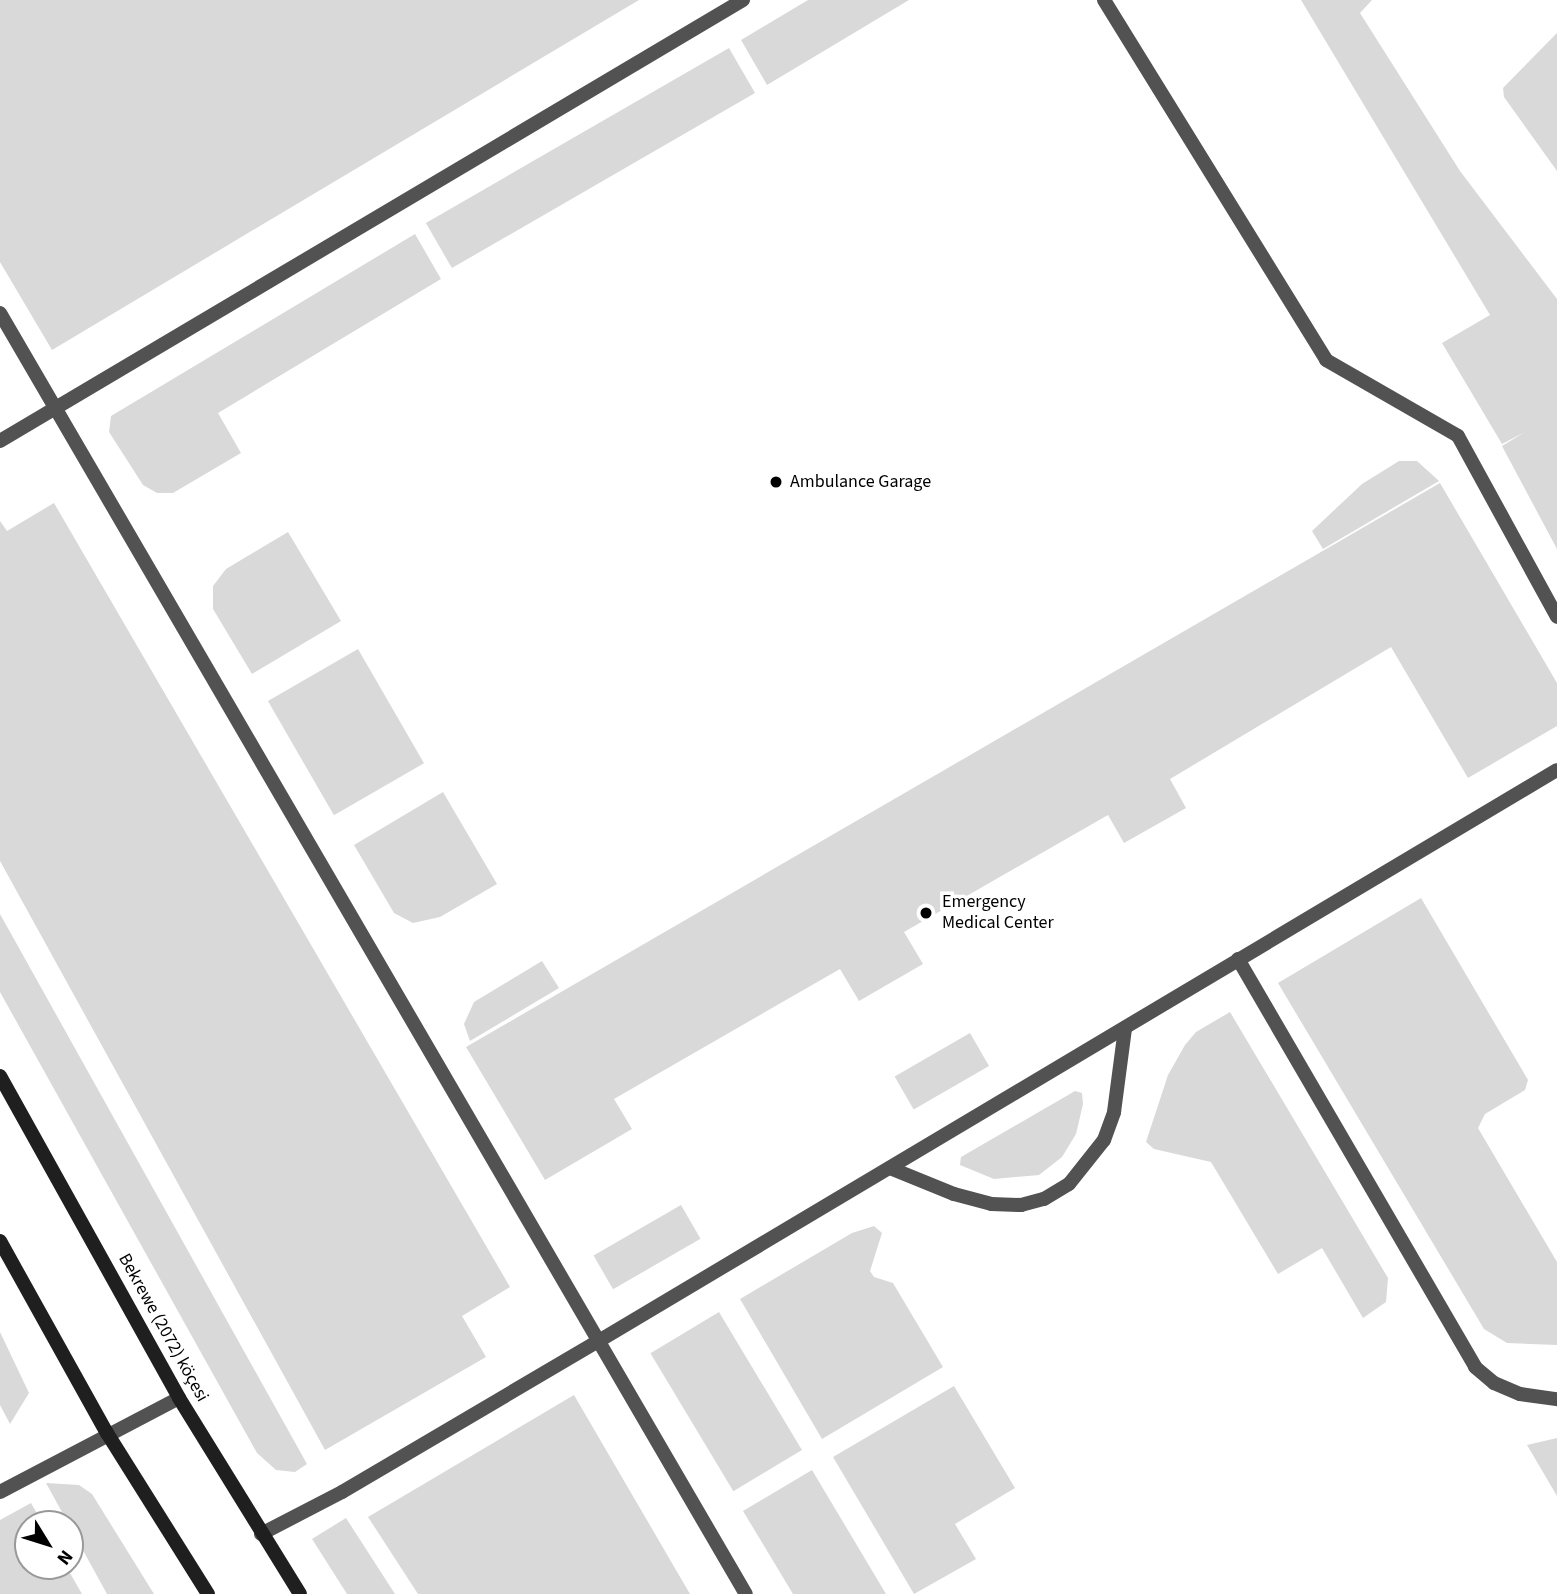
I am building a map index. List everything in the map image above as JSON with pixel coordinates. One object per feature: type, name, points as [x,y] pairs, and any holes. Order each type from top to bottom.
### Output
[{"type":"main road","name":"Bekrewe (2072) köçesi","points":[[0,1076],[179,1398],[300,1594]]},
{"type":"main road","points":[[0,1241],[107,1433],[208,1594]]},
{"type":"street","points":[[0,441],[743,0]]},
{"type":"street","points":[[1104,0],[1326,360],[1458,436],[1557,617]]},
{"type":"street","points":[[0,313],[54,410],[746,1594]]},
{"type":"street","points":[[261,1534],[342,1492],[597,1342],[1557,770]]},
{"type":"street","points":[[1238,959],[1475,1367],[1494,1383],[1520,1394],[1557,1399]]},
{"type":"street","points":[[890,1168],[954,1194],[991,1204],[1021,1205],[1044,1199],[1069,1184],[1104,1140],[1114,1112],[1125,1028]]},
{"type":"street","points":[[0,1492],[107,1433],[179,1398]]},
{"type":"shaded area","points":[[0,0],[639,0],[52,350],[0,262]]},
{"type":"shaded area","points":[[808,0],[909,0],[767,85],[741,40]]},
{"type":"shaded area","points":[[1301,0],[1372,0],[1360,13],[1460,171],[1557,299],[1557,549],[1502,446],[1525,432],[1502,444],[1442,343],[1490,315]]},
{"type":"shaded area","points":[[1557,33],[1557,171],[1504,97],[1503,88]]},
{"type":"shaded area","points":[[729,48],[755,93],[452,268],[426,223]]},
{"type":"shaded area","points":[[415,234],[441,279],[218,413],[241,453],[173,493],[157,493],[143,485],[109,432],[111,416]]},
{"type":"shaded area","points":[[1399,461],[1417,461],[1439,481],[1323,549],[1312,531],[1362,484]]},
{"type":"shaded area","points":[[1440,483],[1557,683],[1557,726],[1468,778],[1391,647],[1170,779],[1186,808],[1124,843],[1108,815],[904,932],[923,964],[859,1001],[840,969],[614,1099],[632,1129],[545,1180],[466,1047]]},
{"type":"shaded area","points":[[54,503],[510,1287],[462,1316],[486,1357],[325,1450],[0,861],[0,521],[7,531]]},
{"type":"shaded area","points":[[288,532],[341,621],[252,674],[213,609],[213,586],[226,569]]},
{"type":"shaded area","points":[[358,649],[424,763],[334,815],[268,701]]},
{"type":"shaded area","points":[[443,792],[497,884],[440,917],[413,923],[394,913],[354,845]]},
{"type":"shaded area","points":[[1421,898],[1528,1080],[1525,1090],[1485,1114],[1478,1128],[1557,1262],[1557,1345],[1507,1343],[1484,1329],[1278,983]]},
{"type":"shaded area","points":[[0,914],[307,1464],[295,1472],[276,1470],[257,1453],[0,992]]},
{"type":"shaded area","points":[[542,961],[559,988],[470,1041],[464,1024],[474,1002]]},
{"type":"shaded area","points":[[1230,1012],[1388,1278],[1386,1302],[1363,1318],[1322,1248],[1278,1274],[1211,1162],[1154,1149],[1146,1142],[1168,1075],[1185,1045],[1196,1032]]},
{"type":"shaded area","points":[[970,1033],[989,1066],[914,1109],[895,1076]]},
{"type":"shaded area","points":[[1075,1091],[1082,1093],[1083,1104],[1076,1134],[1062,1157],[1039,1175],[994,1179],[960,1165],[961,1157]]},
{"type":"shaded area","points":[[681,1205],[700,1239],[613,1289],[594,1256]]},
{"type":"shaded area","points":[[874,1226],[882,1233],[870,1271],[874,1277],[893,1283],[943,1367],[822,1439],[740,1299],[852,1233]]},
{"type":"shaded area","points":[[719,1312],[802,1450],[733,1491],[650,1353]]},
{"type":"shaded area","points":[[0,1332],[29,1393],[10,1424],[0,1405]]},
{"type":"shaded area","points":[[954,1386],[1015,1488],[955,1524],[976,1559],[914,1594],[833,1457]]},
{"type":"shaded area","points":[[574,1395],[690,1594],[418,1594],[368,1517]]},
{"type":"shaded area","points":[[1557,1438],[1557,1496],[1527,1445]]},
{"type":"shaded area","points":[[812,1470],[886,1594],[793,1594],[743,1511]]},
{"type":"shaded area","points":[[46,1483],[79,1485],[92,1494],[154,1594],[107,1594],[84,1552],[84,1510],[61,1510]]},
{"type":"shaded area","points":[[31,1503],[35,1510],[18,1510]]},
{"type":"shaded area","points":[[14,1512],[14,1580],[74,1580],[82,1594],[0,1594],[0,1520]]},
{"type":"shaded area","points":[[346,1518],[395,1594],[347,1594],[312,1539]]},
{"type":"place","name":"Ambulance Garage","points":[[776,482]]},
{"type":"place","name":"Emergency Medical Center","points":[[926,913]]}]
